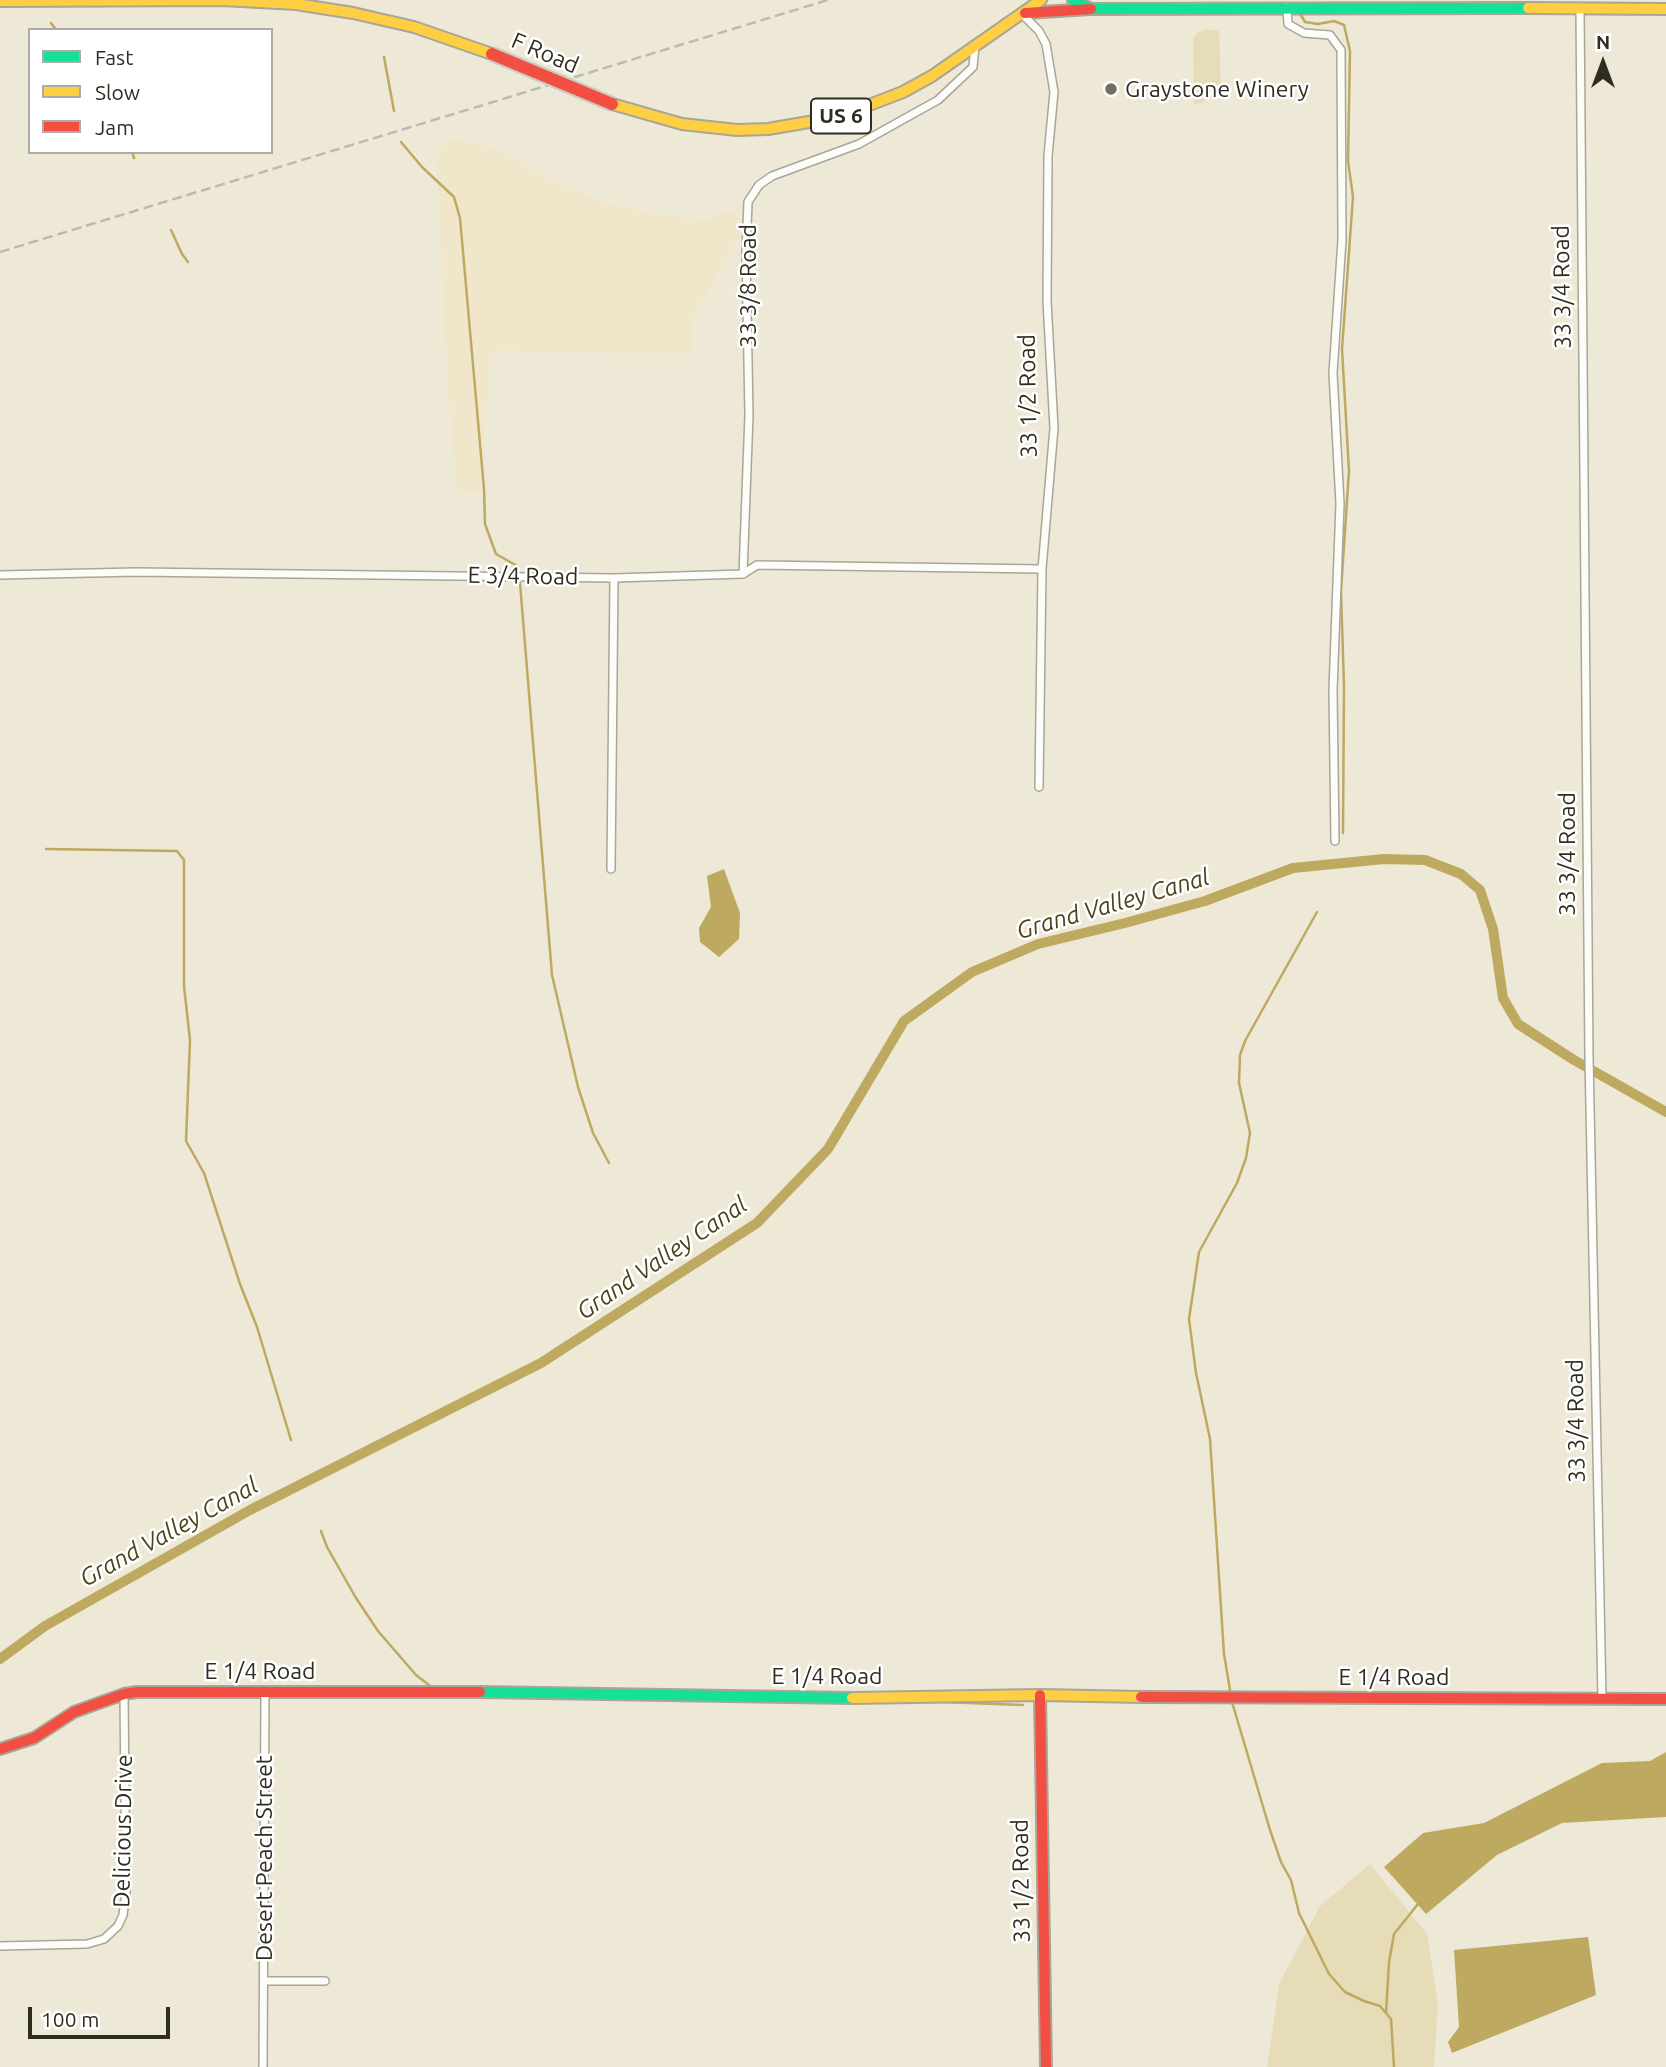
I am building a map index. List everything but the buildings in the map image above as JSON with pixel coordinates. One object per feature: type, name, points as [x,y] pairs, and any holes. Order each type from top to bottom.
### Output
[{"type":"street","name":"F Road","points":[[0,1],[222,0],[296,5],[353,13],[414,27],[492,54],[612,104],[657,118],[706,128],[768,129],[838,117],[903,92],[932,76],[1041,0]]},
{"type":"street","points":[[1073,0],[1078,5],[1091,9]]},
{"type":"street","points":[[1021,13],[1091,9],[1287,6],[1580,9],[1598,4],[1666,9]]},
{"type":"street","points":[[1287,6],[1288,24],[1304,33],[1330,35],[1341,50],[1342,240],[1333,373],[1340,504],[1334,690],[1335,841]]},
{"type":"street","name":"33 3/4 Road","points":[[1580,9],[1589,1057],[1602,1699]]},
{"type":"street","name":"33 1/2 Road","points":[[1021,13],[1039,31],[1045,44],[1054,92],[1048,156],[1047,301],[1054,428],[1042,569],[1039,787]]},
{"type":"street","name":"33 3/8 Road","points":[[743,574],[749,415],[746,254],[748,202],[759,185],[772,176],[859,144],[938,100],[973,67],[975,45]]},
{"type":"street","name":"E 3/4 Road","points":[[0,575],[163,572],[614,578],[743,574],[757,565],[1042,569]]},
{"type":"street","points":[[611,869],[614,578]]},
{"type":"street","name":"Desert Peach Street","points":[[263,2067],[265,1692]]},
{"type":"street","name":"E 1/4 Road","points":[[0,1749],[34,1738],[74,1712],[124,1694],[564,1692],[804,1699],[1040,1695],[1666,1699]]},
{"type":"street","name":"Delicious Drive","points":[[0,1946],[87,1944],[104,1939],[118,1926],[123,1915],[126,1892],[124,1694]]},
{"type":"street","name":"33 1/2 Road","points":[[1040,1695],[1046,2067]]},
{"type":"street","points":[[264,1981],[325,1981]]},
{"type":"shaded area","points":[[1206,29],[1219,31],[1221,89],[1207,90],[1205,102],[1194,105],[1193,38]]},
{"type":"shaded area","points":[[452,140],[497,148],[536,172],[599,201],[643,212],[707,220],[724,212],[736,211],[739,225],[744,229],[694,316],[691,354],[491,351],[480,493],[457,493],[448,393],[437,174],[438,148]]},
{"type":"shaded area","points":[[724,869],[740,913],[739,939],[719,957],[700,942],[699,928],[711,907],[707,876]]},
{"type":"shaded area","points":[[1666,1752],[1666,1817],[1562,1823],[1497,1855],[1426,1914],[1384,1867],[1423,1833],[1484,1823],[1602,1763],[1650,1761]]},
{"type":"shaded area","points":[[1370,1864],[1427,1934],[1438,2003],[1434,2067],[1267,2067],[1279,1984],[1320,1906]]},
{"type":"shaded area","points":[[1588,1937],[1596,1995],[1452,2053],[1448,2042],[1459,2027],[1454,1950]]},
{"type":"waterway","points":[[1298,10],[1305,22],[1318,24],[1334,21],[1344,25],[1350,51],[1348,161],[1353,197],[1342,349],[1349,471],[1341,591],[1344,686],[1343,833]]},
{"type":"waterway","points":[[51,23],[55,28]]},
{"type":"waterway","points":[[384,57],[394,111]]},
{"type":"waterway","points":[[401,142],[422,167],[454,197],[460,218],[485,524],[496,554],[519,567]]},
{"type":"waterway","points":[[133,154],[134,158]]},
{"type":"waterway","points":[[171,230],[188,262]]},
{"type":"waterway","points":[[520,583],[552,975],[578,1087],[593,1133],[609,1163]]},
{"type":"waterway","points":[[46,849],[177,851],[184,860],[184,986],[190,1040],[186,1141],[204,1173],[257,1327],[291,1440]]},
{"type":"waterway","name":"Grand Valley Canal","points":[[0,1659],[45,1626],[250,1510],[541,1363],[757,1223],[828,1149],[904,1021],[972,972],[1038,944],[1205,901],[1293,868],[1384,859],[1425,860],[1461,874],[1480,890],[1493,929],[1503,998],[1518,1024],[1574,1060],[1666,1112]]},
{"type":"waterway","points":[[1231,1696],[1224,1654],[1210,1439],[1196,1373],[1189,1319],[1199,1252],[1237,1183],[1246,1158],[1250,1133],[1239,1083],[1240,1055],[1245,1041],[1317,912]]},
{"type":"waterway","points":[[321,1531],[356,1598],[378,1631],[416,1675],[434,1689]]},
{"type":"waterway","points":[[941,1702],[1023,1705]]},
{"type":"waterway","points":[[1232,1702],[1270,1830],[1281,1862],[1291,1880],[1299,1913],[1329,1974],[1345,1992],[1380,2006],[1391,2019],[1394,2067]]},
{"type":"waterway","points":[[1386,2013],[1389,1962],[1394,1934],[1418,1904]]},
{"type":"railway","points":[[0,252],[828,0]]},
{"type":"traffic: fast","points":[[1073,0],[1091,9],[1528,8]]},
{"type":"traffic: fast","points":[[480,1692],[852,1698]]},
{"type":"traffic: slow","points":[[0,1],[222,0],[296,4],[414,27],[492,54]]},
{"type":"traffic: slow","points":[[612,104],[682,124],[737,130],[768,129],[838,117],[903,92],[932,76],[1041,0]]},
{"type":"traffic: slow","points":[[1528,8],[1666,9]]},
{"type":"traffic: slow","points":[[852,1698],[1040,1695],[1141,1697]]},
{"type":"traffic: jam","points":[[1025,13],[1091,9]]},
{"type":"traffic: jam","points":[[492,54],[612,104]]},
{"type":"traffic: jam","points":[[0,1749],[34,1738],[74,1712],[137,1692],[480,1692]]},
{"type":"traffic: jam","points":[[1040,1695],[1046,2067]]},
{"type":"traffic: jam","points":[[1141,1697],[1666,1699]]},
{"type":"place","name":"Graystone Winery","points":[[1111,89]]}]
